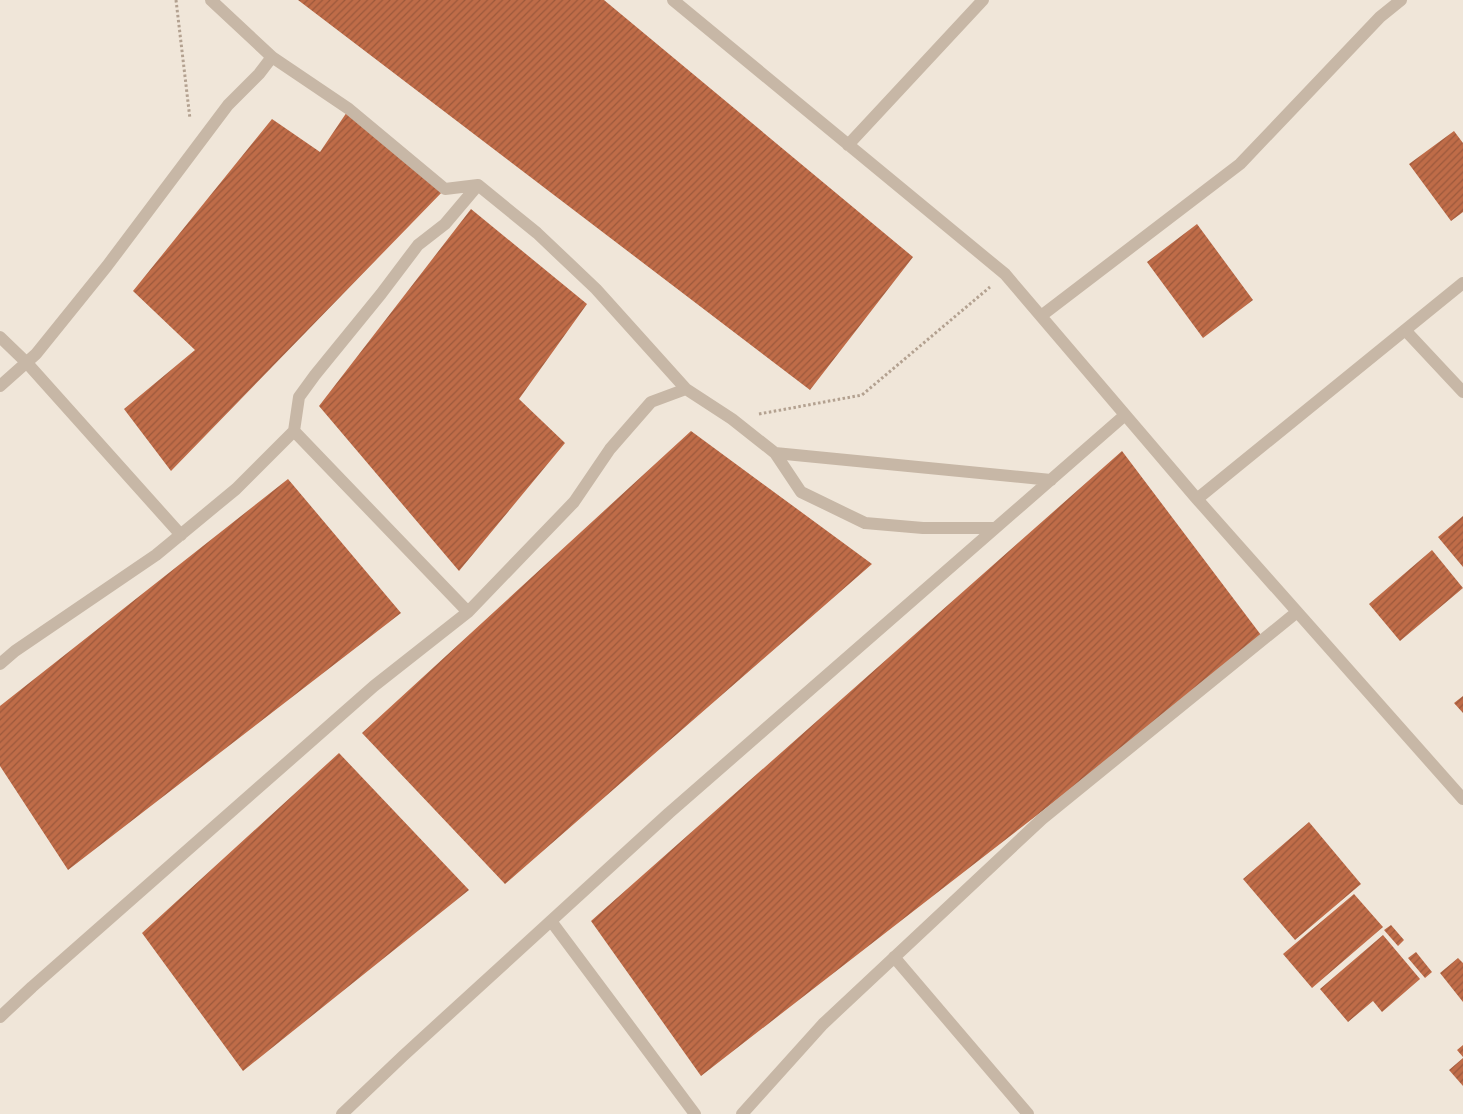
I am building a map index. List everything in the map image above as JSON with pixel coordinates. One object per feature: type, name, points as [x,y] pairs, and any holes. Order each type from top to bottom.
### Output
[{"type":"street","points":[[211,0],[272,57],[349,110],[445,189],[478,184],[537,233],[596,289],[686,389],[732,419],[775,453],[801,492],[865,523],[923,528],[996,528]]},
{"type":"street","points":[[848,145],[983,0]]},
{"type":"street","points":[[1040,316],[1240,164],[1380,17],[1401,0]]},
{"type":"street","points":[[675,1],[1005,274],[1197,499],[1463,799]]},
{"type":"street","points":[[0,386],[36,354],[108,266],[228,105],[259,74],[272,57]]},
{"type":"street","points":[[0,664],[15,651],[156,556],[236,489],[294,431],[299,397],[315,375],[382,294],[418,245],[445,224],[478,184]]},
{"type":"street","points":[[1197,499],[1463,283]]},
{"type":"street","points":[[1405,330],[1463,392]]},
{"type":"street","points":[[0,337],[27,363],[181,535]]},
{"type":"street","points":[[0,1017],[374,686],[468,612],[574,502],[610,449],[651,402],[686,389]]},
{"type":"street","points":[[342,1114],[356,1109],[403,1056],[669,813],[1125,415]]},
{"type":"street","points":[[294,431],[468,612]]},
{"type":"street","points":[[775,453],[1051,480]]},
{"type":"street","points":[[742,1114],[823,1024],[1042,819],[1297,612]]},
{"type":"street","points":[[551,921],[695,1114]]},
{"type":"street","points":[[894,957],[1028,1114]]},
{"type":"path","points":[[176,0],[193,152]]},
{"type":"path","points":[[732,419],[862,395],[1005,274]]},
{"type":"building","points":[[298,0],[604,0],[913,257],[810,390]]},
{"type":"building","points":[[349,109],[445,189],[171,471],[124,409],[195,350],[133,291],[272,119],[320,152]]},
{"type":"building","points":[[1454,131],[1463,143],[1463,212],[1451,221],[1409,164]]},
{"type":"building","points":[[471,209],[587,304],[519,399],[565,443],[459,571],[319,406]]},
{"type":"building","points":[[1197,224],[1253,300],[1203,338],[1147,262]]},
{"type":"building","points":[[691,431],[872,564],[505,884],[362,733]]},
{"type":"building","points":[[1122,451],[1264,639],[701,1076],[591,921]]},
{"type":"building","points":[[288,479],[401,613],[68,870],[0,766],[0,706]]},
{"type":"building","points":[[1463,516],[1463,567],[1438,537]]},
{"type":"building","points":[[1432,550],[1463,588],[1400,641],[1369,604]]},
{"type":"building","points":[[1463,696],[1463,713],[1454,703]]},
{"type":"building","points":[[339,753],[469,890],[243,1071],[142,933]]},
{"type":"building","points":[[1309,822],[1361,884],[1295,940],[1243,879]]},
{"type":"building","points":[[1354,894],[1383,927],[1312,988],[1283,954]]},
{"type":"building","points":[[1391,925],[1404,940],[1398,946],[1384,930]]},
{"type":"building","points":[[1383,935],[1420,979],[1382,1012],[1373,1001],[1348,1022],[1320,989]]},
{"type":"building","points":[[1416,952],[1432,972],[1425,978],[1408,958]]},
{"type":"building","points":[[1458,958],[1463,963],[1463,1002],[1440,973]]},
{"type":"building","points":[[1463,1045],[1463,1057],[1457,1050]]},
{"type":"building","points":[[1463,1058],[1463,1086],[1449,1070]]}]
